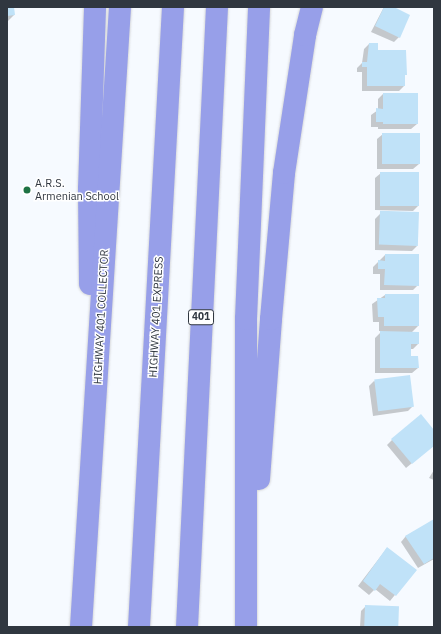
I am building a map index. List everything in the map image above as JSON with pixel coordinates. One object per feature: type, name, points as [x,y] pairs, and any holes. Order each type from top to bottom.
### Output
[{"type":"highway","points":[[93,454],[89,189],[95,7]]},
{"type":"highway","name":"HIGHWAY 401 COLLECTOR","points":[[81,627],[120,7]]},
{"type":"highway","name":"HIGHWAY 401 EXPRESS","points":[[139,627],[173,7]]},
{"type":"highway","name":"401","points":[[186,627],[217,7]]},
{"type":"highway","points":[[246,627],[246,318],[259,7]]},
{"type":"highway","points":[[246,601],[261,466],[271,319],[284,173],[305,36],[312,7]]},
{"type":"building","points":[[7,7],[14,7],[15,15],[7,16]]},
{"type":"building","points":[[384,7],[394,7],[410,15],[400,38],[375,26]]},
{"type":"building","points":[[369,43],[378,43],[378,50],[406,50],[407,75],[405,75],[405,86],[367,86],[367,67],[362,67],[362,62],[367,62]]},
{"type":"building","points":[[383,93],[418,93],[418,124],[383,124],[383,122],[376,122],[376,108],[383,109]]},
{"type":"building","points":[[382,133],[420,133],[420,164],[382,164]]},
{"type":"building","points":[[380,172],[419,172],[419,206],[380,206]]},
{"type":"building","points":[[380,211],[419,212],[418,246],[379,245]]},
{"type":"building","points":[[385,254],[419,254],[419,286],[384,285],[385,269],[378,269],[378,260],[385,261]]},
{"type":"building","points":[[385,294],[419,294],[419,326],[384,326],[384,317],[378,317],[377,298],[385,298]]},
{"type":"building","points":[[380,331],[419,332],[419,344],[411,344],[411,356],[418,356],[419,368],[380,368]]},
{"type":"building","points":[[410,375],[414,407],[378,411],[374,379]]},
{"type":"building","points":[[421,414],[434,430],[434,446],[412,464],[391,439]]},
{"type":"building","points":[[434,519],[434,558],[424,564],[405,536]]},
{"type":"building","points":[[387,547],[417,570],[396,596],[380,584],[375,591],[363,581]]},
{"type":"building","points":[[365,605],[399,606],[398,627],[364,627]]},
{"type":"place","name":"A.R.S. Armenian School","points":[[27,190]]}]
